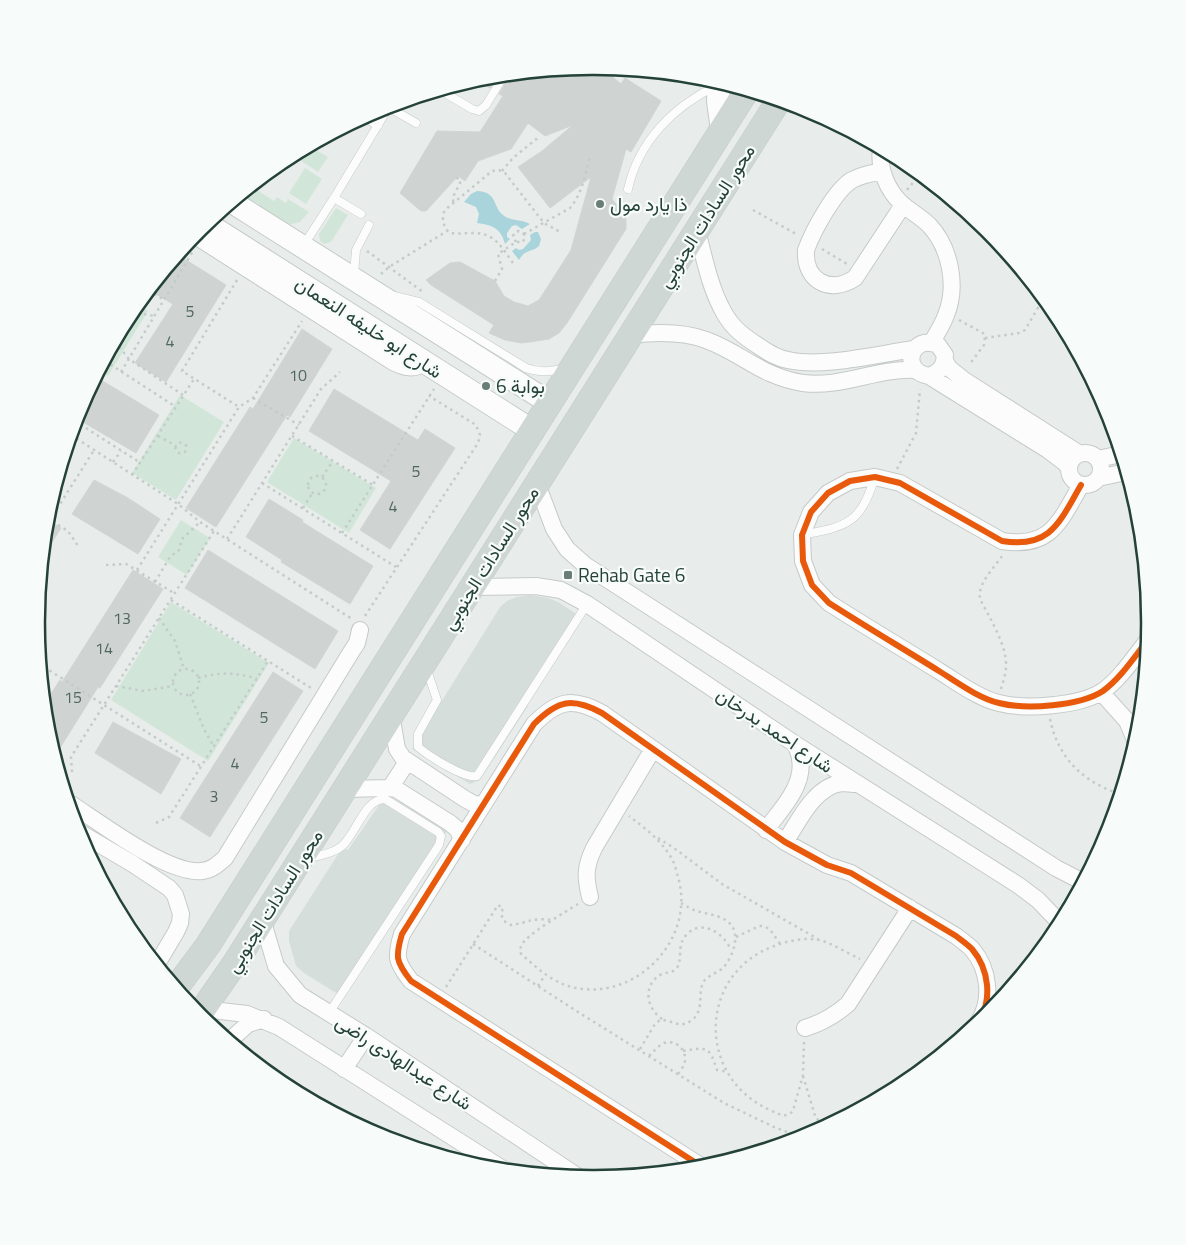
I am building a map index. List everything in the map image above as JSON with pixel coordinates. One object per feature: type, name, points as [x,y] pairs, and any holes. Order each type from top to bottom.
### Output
[{"type":"main road","name":"محور السادات الجنوبي","points":[[180,983],[212,938],[743,96]]},
{"type":"main road","name":"محور السادات الجنوبي","points":[[204,1008],[262,920],[775,106]]},
{"type":"street","points":[[718,89],[722,130]]},
{"type":"street","points":[[881,157],[882,170],[888,187],[900,203],[928,224],[940,239],[948,256],[951,275],[951,295],[947,314],[932,342]]},
{"type":"street","points":[[882,170],[860,176],[851,181],[842,187],[834,199],[806,250],[808,268],[813,276],[820,282],[838,286],[854,278],[900,203]]},
{"type":"street","name":"شارع ابو خليفه النعمان","points":[[238,205],[367,287],[440,324],[460,346],[466,343],[471,345],[552,399]]},
{"type":"street","points":[[697,231],[714,293],[734,328],[771,354],[804,363],[821,363],[914,349]]},
{"type":"street","points":[[205,236],[245,267],[404,367],[434,369],[449,359],[460,346]]},
{"type":"street","name":"شارع ابو خليفه النعمان","points":[[205,236],[434,369],[530,436]]},
{"type":"street","points":[[434,369],[440,324]]},
{"type":"street","points":[[721,347],[734,328]]},
{"type":"street","points":[[630,335],[650,333],[691,336],[706,340],[765,372],[784,379],[803,383],[823,384],[886,371],[922,373],[936,373],[942,368],[944,361],[942,349],[932,342],[919,344],[914,349],[911,356],[912,364],[922,373],[1048,450],[1064,462],[1069,468],[1072,478],[1081,485],[1090,484],[1098,478],[1120,473]]},
{"type":"street","points":[[751,364],[762,348]]},
{"type":"street","points":[[944,361],[959,377],[1080,454]]},
{"type":"street","points":[[1069,468],[1074,457],[1080,454],[1090,454],[1098,459],[1101,469],[1098,478]]},
{"type":"street","points":[[1098,459],[1115,455]]},
{"type":"street","points":[[1081,485],[1061,520],[1050,532],[1035,541],[1019,544],[1002,542],[900,483],[883,479],[850,480],[828,493],[811,512],[802,536],[802,561],[812,584],[829,603],[971,690],[997,703],[1017,706],[1064,704],[1101,692],[1120,675],[1140,650]]},
{"type":"street","name":"شارع احمد بدرخان","points":[[537,484],[554,529],[567,549],[585,565],[1048,863],[1077,879]]},
{"type":"street","name":"شارع احمد بدرخان","points":[[472,587],[536,586],[561,590],[587,604],[795,744],[1018,885],[1038,900],[1055,918]]},
{"type":"street","points":[[78,808],[173,867],[188,871],[202,871],[215,868],[225,858],[357,644],[360,623]]},
{"type":"street","points":[[1101,692],[1127,721],[1130,728]]},
{"type":"street","points":[[693,1161],[411,981],[400,968],[397,951],[402,934],[534,724],[548,710],[566,703],[585,704],[602,713],[766,830],[827,865],[851,873],[956,936],[971,948],[982,963],[987,981],[985,1005]]},
{"type":"street","points":[[392,714],[398,749],[407,762],[465,800],[483,805]]},
{"type":"street","points":[[766,830],[796,788],[800,775],[800,759],[795,744]]},
{"type":"street","points":[[590,897],[586,881],[587,864],[594,848],[653,749]]},
{"type":"street","points":[[390,788],[407,762]]},
{"type":"street","points":[[786,842],[814,800],[826,789],[841,783],[857,784]]},
{"type":"street","points":[[344,789],[396,789],[450,823],[458,830],[462,840]]},
{"type":"street","points":[[450,823],[465,800]]},
{"type":"street","points":[[94,846],[133,864],[169,888],[175,895],[181,914],[180,923],[160,959]]},
{"type":"street","points":[[133,864],[143,850]]},
{"type":"street","points":[[804,1028],[821,1024],[848,1004],[910,908]]},
{"type":"street","name":"شارع عبدالهادى راضى","points":[[262,920],[276,966],[300,995],[366,1036],[567,1169]]},
{"type":"street","name":"شارع عبدالهادى راضى","points":[[208,1012],[247,1014],[279,1026],[489,1161]]},
{"type":"street","points":[[234,1037],[248,1024],[264,1019]]},
{"type":"street","points":[[344,1069],[366,1036]]},
{"type":"lane","points":[[447,94],[472,109],[479,110],[484,108],[500,83]]},
{"type":"lane","points":[[628,189],[637,161],[657,130],[685,104],[712,88]]},
{"type":"lane","points":[[397,111],[416,123]]},
{"type":"lane","points":[[301,245],[309,237],[334,198],[384,116]]},
{"type":"lane","points":[[371,122],[378,126]]},
{"type":"lane","points":[[334,198],[361,214]]},
{"type":"lane","points":[[367,287],[354,261],[358,244],[369,225]]},
{"type":"lane","points":[[440,324],[534,371],[546,372],[572,368]]},
{"type":"lane","points":[[802,536],[835,529],[855,518],[883,479]]},
{"type":"lane","points":[[424,662],[438,700],[418,734],[418,748],[462,774],[473,777],[477,776],[587,604]]},
{"type":"lane","points":[[300,860],[333,852],[343,846],[371,804],[378,799],[385,800],[438,832],[441,836],[439,846],[329,1014]]},
{"type":"path","points":[[513,263],[494,238],[485,234],[454,234],[448,231],[443,223],[443,214],[453,202],[492,171],[502,171],[513,158],[540,136]]},
{"type":"path","points":[[524,234],[570,208],[575,202],[590,157]]},
{"type":"path","points":[[502,171],[544,223],[562,233]]},
{"type":"path","points":[[453,202],[460,181],[456,178]]},
{"type":"path","points":[[900,203],[916,180]]},
{"type":"path","points":[[367,287],[389,267],[448,231]]},
{"type":"path","points":[[516,242],[513,236],[515,232],[518,231],[524,234]]},
{"type":"path","points":[[495,281],[502,269],[498,254],[516,242],[523,242],[524,234]]},
{"type":"path","points":[[358,244],[423,292],[440,324]]},
{"type":"path","points":[[121,372],[155,316],[190,252]]},
{"type":"path","points":[[239,407],[182,371],[245,267]]},
{"type":"path","points":[[155,294],[164,300]]},
{"type":"path","points":[[985,338],[1019,333],[1025,330],[1039,304]]},
{"type":"path","points":[[137,570],[239,407],[253,398],[310,309]]},
{"type":"path","points":[[140,314],[155,316]]},
{"type":"path","points":[[947,314],[983,333],[985,338],[984,345],[959,377]]},
{"type":"path","points":[[119,347],[129,360],[184,395]]},
{"type":"path","points":[[110,365],[176,407]]},
{"type":"path","points":[[342,533],[429,396],[434,369]]},
{"type":"path","points":[[227,539],[321,389],[340,372]]},
{"type":"path","points":[[883,479],[916,433],[922,373]]},
{"type":"path","points":[[132,475],[194,379]]},
{"type":"path","points":[[77,439],[178,504],[200,522],[360,623],[478,443],[480,435],[476,425],[429,396]]},
{"type":"path","points":[[253,398],[298,425]]},
{"type":"path","points":[[82,426],[139,462]]},
{"type":"path","points":[[158,436],[176,446],[179,453],[186,450],[186,444],[183,442],[178,443],[176,446]]},
{"type":"path","points":[[292,436],[373,485]]},
{"type":"path","points":[[58,507],[94,450]]},
{"type":"path","points":[[114,462],[121,451]]},
{"type":"path","points":[[322,477],[333,461]]},
{"type":"path","points":[[313,492],[309,484],[310,480],[318,476],[322,477]]},
{"type":"path","points":[[313,492],[322,493],[325,490],[326,485],[322,477]]},
{"type":"path","points":[[262,483],[396,567]]},
{"type":"path","points":[[303,509],[313,492]]},
{"type":"path","points":[[155,582],[170,557],[179,550],[182,539],[200,522]]},
{"type":"path","points":[[55,523],[68,531],[78,546]]},
{"type":"path","points":[[72,772],[71,757],[214,531]]},
{"type":"path","points":[[997,703],[1006,668],[1006,658],[978,593],[980,587],[1011,543]]},
{"type":"path","points":[[106,565],[126,564],[174,594]]},
{"type":"path","points":[[170,600],[324,696]]},
{"type":"path","points":[[159,618],[175,641],[184,669]]},
{"type":"path","points":[[156,823],[169,817],[268,661]]},
{"type":"path","points":[[47,669],[202,767]]},
{"type":"path","points":[[184,669],[190,669],[198,678],[199,685],[190,694],[180,694],[173,686],[172,680],[175,674],[178,670],[184,669]]},
{"type":"path","points":[[198,678],[228,673],[242,674],[257,679]]},
{"type":"path","points":[[116,686],[144,691],[173,686]]},
{"type":"path","points":[[190,694],[204,729],[214,747]]},
{"type":"path","points":[[1047,705],[1054,735],[1069,762],[1091,782],[1114,792]]},
{"type":"path","points":[[618,807],[722,884],[819,940],[873,965]]},
{"type":"path","points":[[590,897],[553,920],[520,947],[521,954],[545,975],[575,988],[603,989],[630,980],[654,964],[671,942],[680,915],[681,887],[672,860],[656,837]]},
{"type":"path","points":[[681,903],[694,910],[719,916],[733,928],[736,937],[732,952],[724,967],[704,981],[702,999],[693,1020],[684,1024],[674,1024],[655,1014],[650,1006],[648,996],[650,987],[655,979],[663,973],[670,973],[675,970],[679,964],[680,947],[690,931],[701,928],[711,929],[721,934],[728,942],[732,952]]},
{"type":"path","points":[[439,999],[498,905],[503,908],[504,921],[511,925],[530,919],[553,920]]},
{"type":"path","points":[[736,937],[763,925],[767,927],[780,944]]},
{"type":"path","points":[[804,1028],[803,1075],[793,1112],[789,1116],[784,1116],[756,1104],[733,1083],[719,1056],[715,1026],[721,996],[736,970],[760,951],[788,940],[819,940]]},
{"type":"path","points":[[473,944],[724,1103],[791,1133]]},
{"type":"path","points":[[538,986],[545,975]]},
{"type":"path","points":[[640,1050],[657,1022],[663,1019]]},
{"type":"path","points":[[649,1056],[666,1042],[674,1043],[681,1047],[685,1062],[678,1074]]},
{"type":"path","points":[[683,1051],[699,1048],[706,1049],[712,1053],[717,1070],[726,1070]]},
{"type":"path","points":[[803,1075],[816,1119],[821,1121]]},
{"type":"shaded area","points":[[530,595],[558,602],[583,618],[480,780],[470,784],[412,749],[500,607],[507,601],[517,597]]},
{"type":"shaded area","points":[[386,795],[443,822],[446,832],[438,849],[344,998],[296,966],[289,941],[289,931],[342,848],[348,850]]},
{"type":"green space","points":[[316,150],[328,157],[318,172],[300,160]]},
{"type":"green space","points":[[305,168],[322,179],[306,204],[289,193]]},
{"type":"green space","points":[[257,190],[274,201],[277,197],[286,203],[288,199],[309,212],[300,222],[288,225],[257,209],[259,204],[247,198]]},
{"type":"green space","points":[[336,208],[348,215],[331,242],[324,244],[320,241],[319,234]]},
{"type":"green space","points":[[144,308],[148,311],[108,376],[105,374],[118,348]]},
{"type":"green space","points":[[180,395],[224,422],[176,500],[132,473]]},
{"type":"green space","points":[[294,438],[376,488],[349,533],[267,482]]},
{"type":"green space","points":[[181,520],[210,538],[187,575],[158,557]]},
{"type":"green space","points":[[171,602],[269,663],[208,761],[111,700]]},
{"type":"water","points":[[477,191],[484,192],[492,197],[506,217],[530,224],[522,229],[516,225],[512,226],[507,233],[507,237],[510,239],[505,244],[501,234],[495,228],[477,223],[479,214],[476,207],[464,202],[471,194]]},
{"type":"water","points":[[538,232],[541,239],[539,246],[526,252],[519,260],[512,251],[516,248],[519,250],[523,249],[531,240],[530,235]]},
{"type":"building","name":"ذا يارد مول","points":[[557,76],[611,76],[621,84],[625,78],[661,101],[631,152],[626,149],[612,199],[626,217],[626,229],[567,323],[559,333],[549,339],[521,343],[505,340],[489,333],[494,325],[426,280],[450,263],[460,262],[495,281],[504,296],[514,302],[528,306],[539,300],[571,250],[591,177],[550,208],[518,167],[542,151],[573,125],[545,136],[528,123],[511,149],[478,161],[465,181],[458,176],[426,211],[421,211],[400,193],[437,131],[480,132],[503,96],[499,94],[507,81],[521,79]]},
{"type":"building","points":[[183,258],[226,285],[166,382],[135,363],[173,304],[155,293]]},
{"type":"building","points":[[302,329],[332,349],[290,417],[287,415],[216,527],[186,508],[250,407],[253,409]]},
{"type":"building","points":[[102,380],[159,415],[136,453],[83,422]]},
{"type":"building","points":[[334,389],[418,440],[425,429],[455,448],[390,549],[360,530],[391,481],[309,431]]},
{"type":"building","points":[[94,480],[128,498],[160,519],[138,554],[72,514]]},
{"type":"building","points":[[269,499],[373,566],[350,604],[281,562],[282,560],[246,537]]},
{"type":"building","points":[[55,524],[61,528],[51,543]]},
{"type":"building","points":[[208,550],[338,631],[315,669],[185,588]]},
{"type":"building","points":[[133,570],[163,589],[60,748],[50,695],[60,680],[62,682]]},
{"type":"building","points":[[273,672],[303,691],[210,837],[180,818]]},
{"type":"building","points":[[113,722],[181,759],[161,794],[95,753]]},
{"type":"cycle path","points":[[1081,485],[1060,521],[1052,530],[1032,541],[1019,542],[1002,541],[900,483],[875,477],[850,481],[828,493],[811,512],[802,535],[803,561],[812,585],[829,603],[968,689],[991,701],[1010,705],[1038,706],[1067,703],[1093,696],[1103,691],[1116,680],[1140,650]]},
{"type":"cycle path","points":[[693,1161],[411,981],[402,969],[398,959],[398,948],[402,934],[534,724],[558,706],[574,703],[602,713],[785,842],[827,865],[851,873],[956,936],[972,949],[978,957],[987,985],[986,1004]]},
{"type":"place","name":"ذا يارد مول","points":[[600,204]]},
{"type":"place","name":"بوابة 6","points":[[486,386]]},
{"type":"place","name":"Rehab Gate 6","points":[[568,575]]}]
